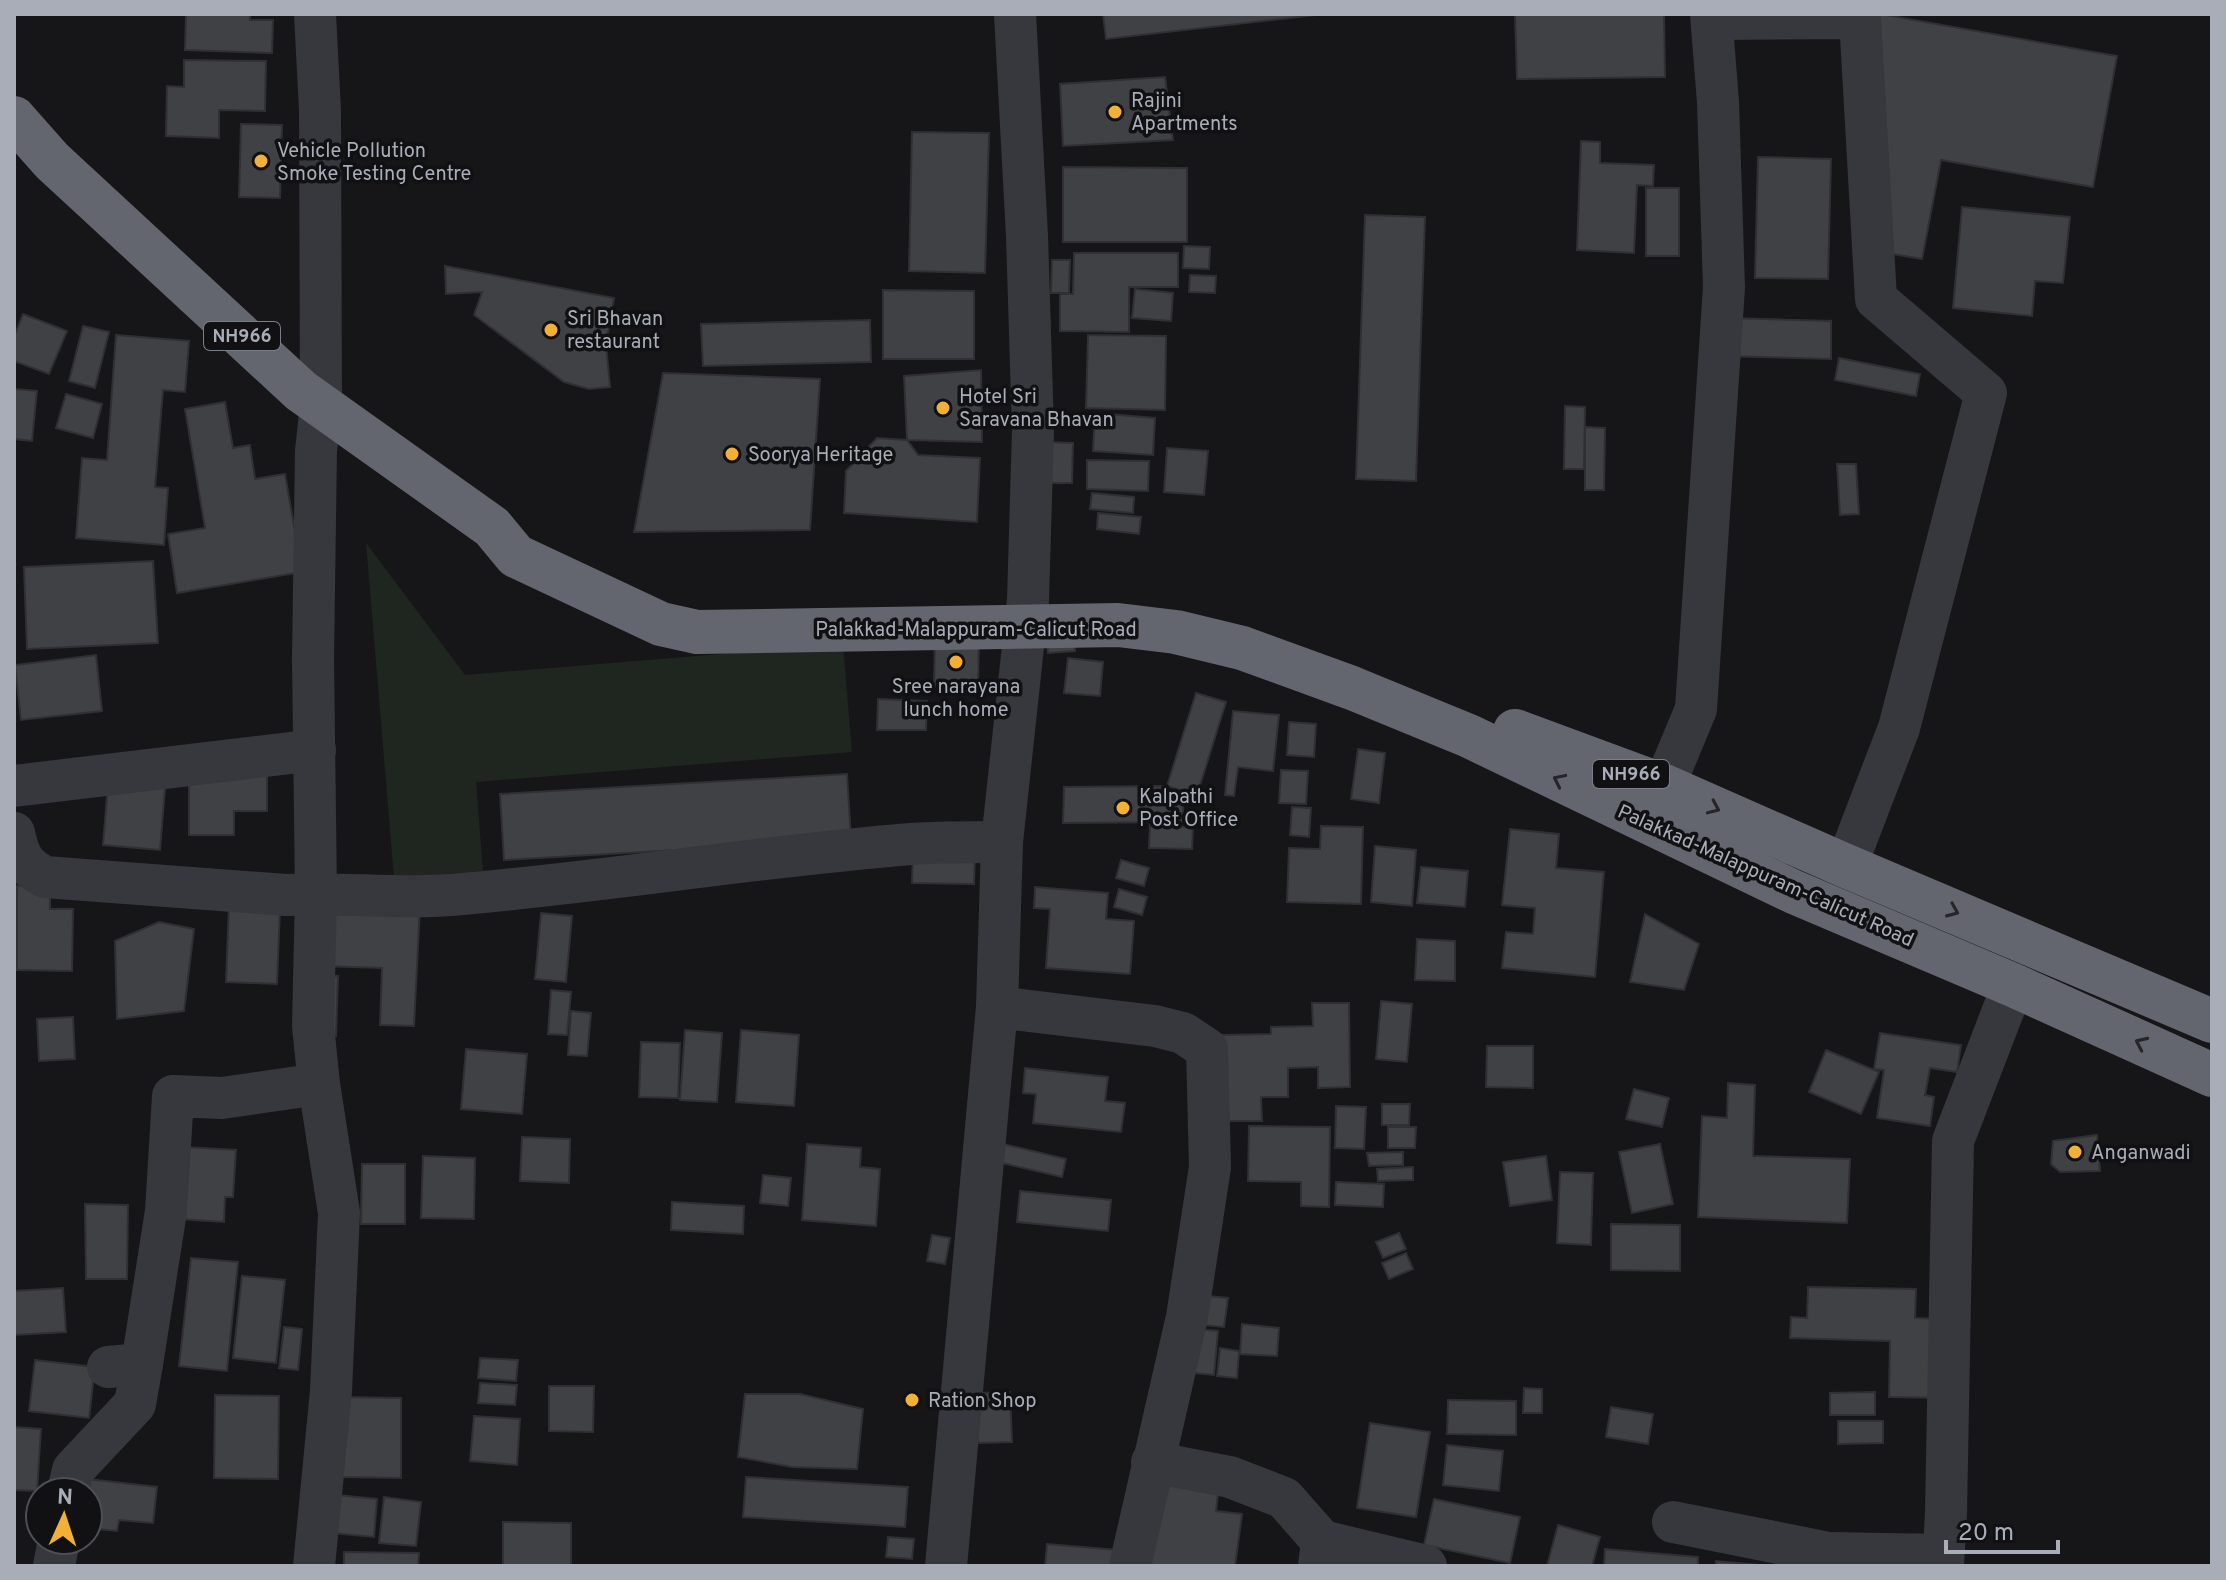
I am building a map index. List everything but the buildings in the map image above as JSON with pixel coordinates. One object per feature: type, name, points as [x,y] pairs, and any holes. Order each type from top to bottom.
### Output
[{"type":"highway","name":"Palakkad-Malappuram-Calicut Road","points":[[14,118],[52,161],[301,391],[492,527],[516,556],[661,624],[697,632],[1027,613],[1118,602],[1191,615],[1221,623],[1664,786],[2212,1021]]},
{"type":"highway","name":"Palakkad-Malappuram-Calicut Road","points":[[1027,613],[1176,632],[1256,653],[1352,688],[1469,736],[1794,892],[2013,985],[2212,1075]]},
{"type":"street","points":[[314,1566],[331,1391],[339,1213],[313,1026],[316,893],[313,659],[316,451],[321,405],[320,110],[315,14]]},
{"type":"street","points":[[946,1566],[997,1007],[1002,842],[1027,613],[1033,430],[1015,14]]},
{"type":"street","points":[[1664,786],[1696,709],[1724,287],[1712,16],[1860,18],[1876,299],[1986,393],[1899,728],[1846,866]]},
{"type":"street","points":[[14,786],[315,750]]},
{"type":"street","points":[[14,833],[18,852],[30,870],[45,877],[286,895],[365,896],[460,895],[825,852],[914,844],[1002,842]]},
{"type":"street","points":[[1673,1522],[1827,1559],[1943,1560],[1947,1498],[1953,1141],[2013,985]]},
{"type":"street","points":[[997,1007],[1155,1026],[1183,1033],[1207,1049],[1210,1167],[1187,1317],[1130,1566]]},
{"type":"street","points":[[72,1476],[73,1470],[135,1404],[125,1366],[166,1211],[173,1096],[222,1098],[319,1084]]},
{"type":"street","points":[[1152,1462],[1230,1477],[1284,1498],[1320,1553],[1426,1566]]},
{"type":"shaded area","points":[[366,543],[465,675],[843,644],[852,752],[476,782],[483,871],[394,878]]},
{"type":"place","name":"Rajini Apartments","points":[[1115,112]]},
{"type":"place","name":"Vehicle Pollution Smoke Testing Centre","points":[[261,161]]},
{"type":"place","name":"Sri Bhavan restaurant","points":[[551,330]]},
{"type":"place","name":"Hotel Sri Saravana Bhavan","points":[[943,408]]},
{"type":"place","name":"Soorya Heritage","points":[[732,454]]},
{"type":"place","name":"Sree narayana lunch home","points":[[956,662]]},
{"type":"place","name":"Kalpathi Post Office","points":[[1123,808]]},
{"type":"place","name":"Anganwadi","points":[[2075,1152]]},
{"type":"place","name":"Ration Shop","points":[[912,1400]]}]
